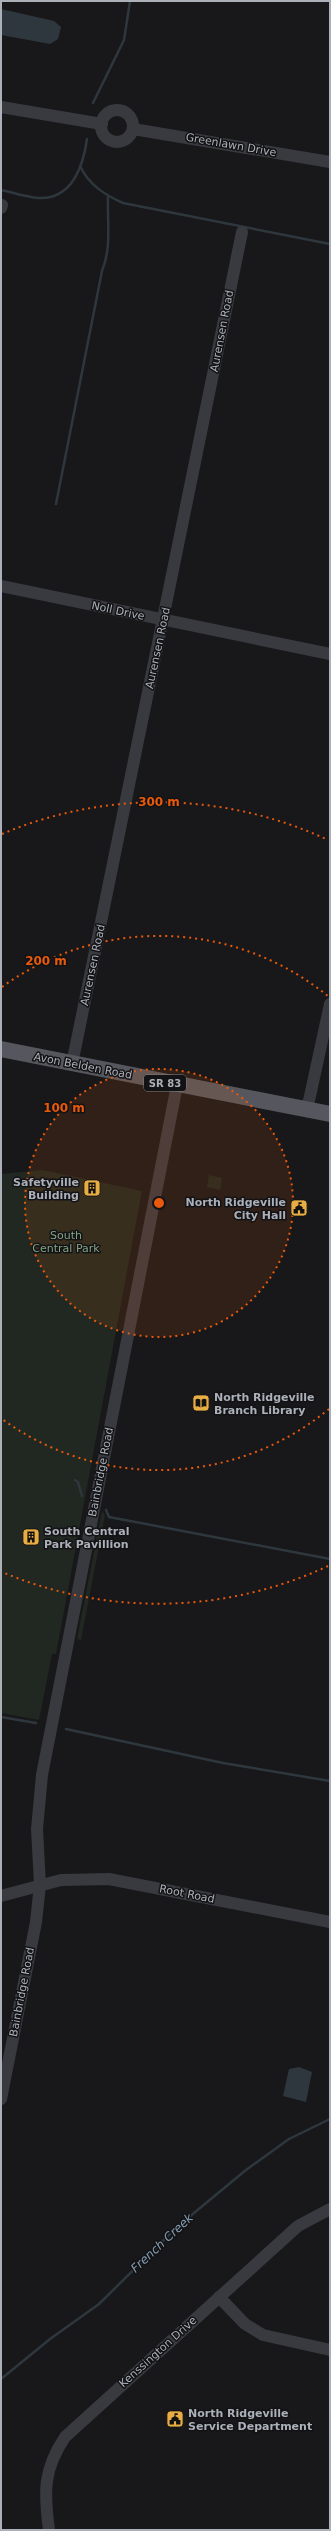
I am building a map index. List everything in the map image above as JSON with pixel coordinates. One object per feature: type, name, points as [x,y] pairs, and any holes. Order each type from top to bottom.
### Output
[{"type":"main road","name":"Avon Belden Road","points":[[1,1049],[177,1085],[330,1114]]},
{"type":"street","points":[[1,107],[102,124]]},
{"type":"street","points":[[120,110],[128,115],[132,129],[125,140],[116,142],[104,135],[102,124],[106,114],[120,110]]},
{"type":"street","name":"Greenlawn Drive","points":[[132,129],[330,162]]},
{"type":"street","name":"Aurensen Road","points":[[72,1064],[164,621],[242,232]]},
{"type":"street","name":"Noll Drive","points":[[1,586],[164,621],[330,654]]},
{"type":"street","points":[[307,1110],[330,1004]]},
{"type":"street","name":"Bainbridge Road","points":[[1,2099],[2,2085],[36,1922],[42,1884],[37,1829],[42,1775],[177,1085]]},
{"type":"street","name":"Root Road","points":[[1,1896],[42,1884],[77,1878],[109,1879],[330,1922]]},
{"type":"street","name":"Kenssington Drive","points":[[49,2530],[45,2497],[46,2479],[53,2457],[64,2437],[298,2226],[330,2209]]},
{"type":"street","points":[[219,2297],[245,2324],[263,2335],[330,2350]]},
{"type":"green space","name":"South Central Park","points":[[43,1170],[142,1191],[56,1654],[52,1654],[39,1720],[1,1713],[1,1174]]},
{"type":"green space","points":[[209,1175],[222,1178],[220,1190],[207,1187]]},
{"type":"green space","points":[[102,1511],[105,1515],[81,1640],[77,1639]]},
{"type":"shaded area","points":[[1,9],[54,21],[61,27],[58,39],[50,44],[1,35]]},
{"type":"shaded area","points":[[299,2067],[312,2072],[306,2102],[283,2096],[289,2069]]},
{"type":"waterway","points":[[93,103],[124,40],[130,1]]},
{"type":"waterway","points":[[1,190],[35,198],[48,198],[62,192],[68,187],[78,172],[84,156],[87,139]]},
{"type":"waterway","points":[[80,166],[88,179],[98,189],[123,203],[330,244]]},
{"type":"waterway","points":[[56,504],[107,252],[108,196]]},
{"type":"waterway","points":[[75,1480],[78,1482],[82,1496]]},
{"type":"waterway","points":[[106,1510],[109,1517],[330,1559]]},
{"type":"waterway","points":[[1,1717],[36,1723]]},
{"type":"waterway","points":[[66,1729],[223,1763],[330,1781]]},
{"type":"waterway","name":"French Creek","points":[[1,2379],[50,2339],[99,2304],[177,2227],[246,2170],[289,2139],[330,2119]]},
{"type":"place","name":"Safetyville Building","points":[[92,1188]]},
{"type":"place","name":"North Ridgeville City Hall","points":[[299,1208]]},
{"type":"place","name":"North Ridgeville Branch Library","points":[[201,1403]]},
{"type":"place","name":"South Central Park Pavillion","points":[[31,1537]]},
{"type":"place","name":"North Ridgeville Service Department","points":[[175,2419]]}]
